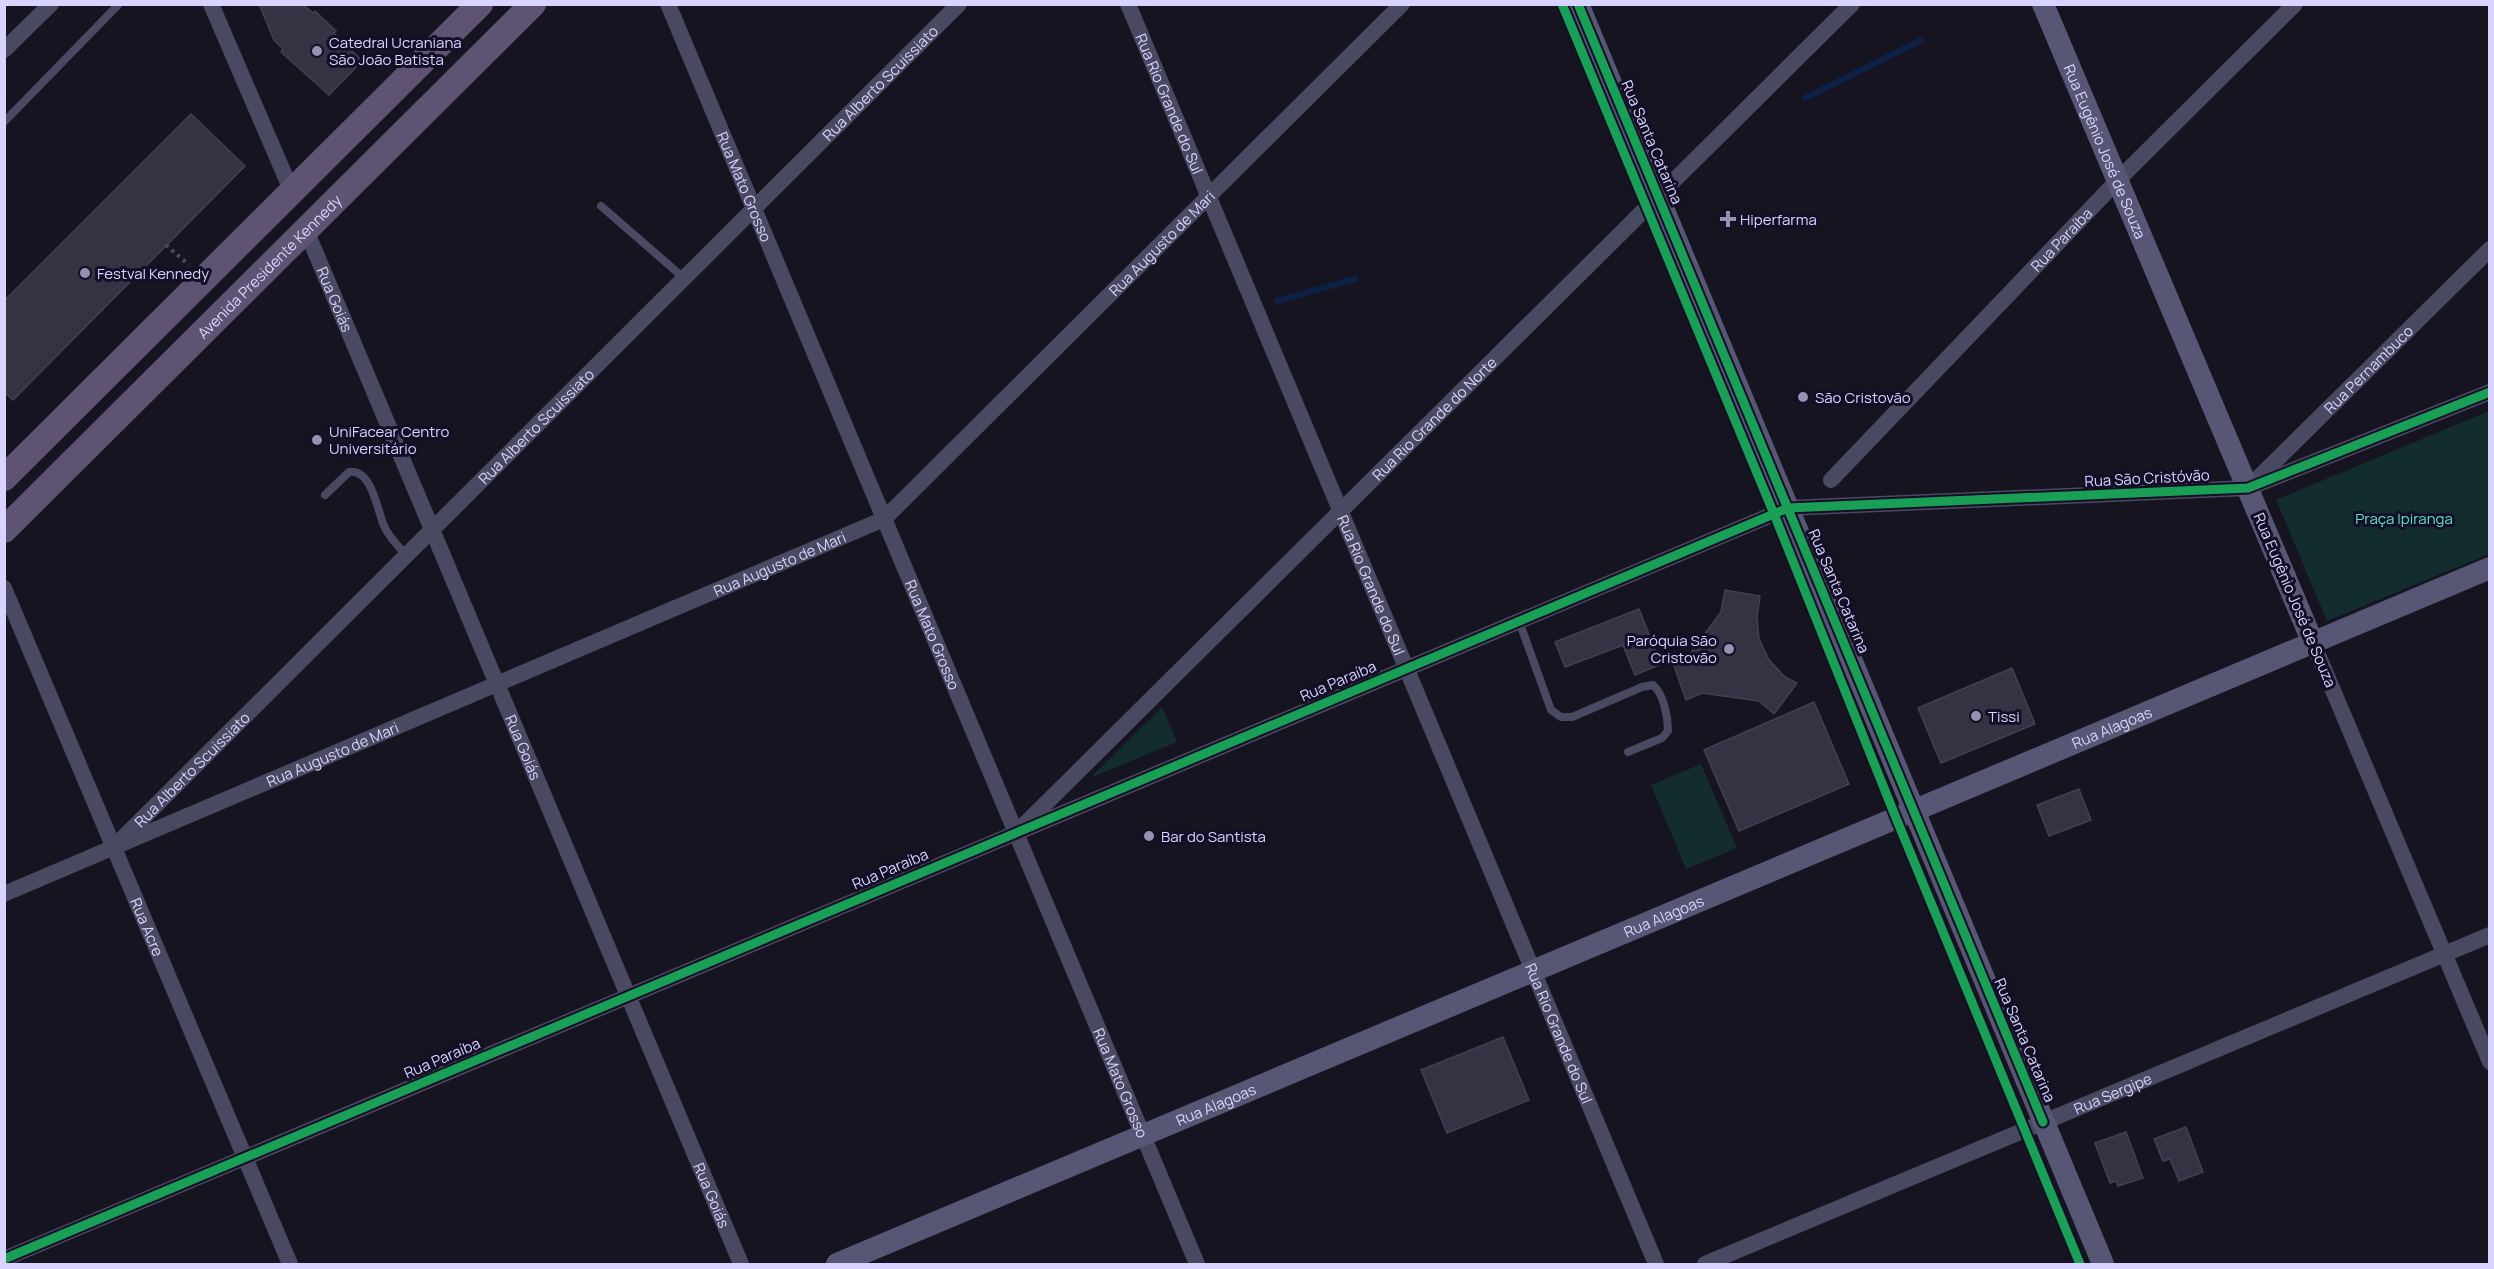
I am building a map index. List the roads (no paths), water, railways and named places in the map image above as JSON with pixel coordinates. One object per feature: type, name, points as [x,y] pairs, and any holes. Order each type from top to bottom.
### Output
[{"type":"main road","points":[[4,478],[480,4]]},
{"type":"main road","name":"Avenida Presidente Kennedy","points":[[4,530],[533,4]]},
{"type":"main road","points":[[451,33],[459,41],[466,55],[467,70]]},
{"type":"street","points":[[4,50],[51,4]]},
{"type":"street","points":[[211,4],[292,192]]},
{"type":"street","name":"Rua Mato Grosso","points":[[668,4],[1197,1264]]},
{"type":"street","name":"Rua Alberto Scuissiato","points":[[114,847],[959,4]]},
{"type":"street","name":"Rua Rio Grande do Sul","points":[[1128,4],[1656,1264]]},
{"type":"street","name":"Rua Augusto de Mari","points":[[4,894],[884,519],[1402,4]]},
{"type":"street","name":"Rua Santa Catarina","points":[[1578,4],[2103,1264]]},
{"type":"street","name":"Rua Rio Grande do Norte","points":[[1016,833],[1852,4]]},
{"type":"street","name":"Rua Eugênio José de Souza","points":[[2043,4],[2490,1062]]},
{"type":"street","name":"Rua Paraíba","points":[[1831,480],[2118,180],[2295,4]]},
{"type":"street","name":"Rua Goiás","points":[[306,230],[741,1264]]},
{"type":"street","name":"Rua Pernambuco","points":[[2248,488],[2490,249]]},
{"type":"street","name":"Rua São Cristóvão","points":[[1788,508],[2248,488],[2490,392]]},
{"type":"street","name":"Rua Paraíba","points":[[4,1258],[1788,508]]},
{"type":"street","name":"Rua Alagoas","points":[[837,1264],[2490,568]]},
{"type":"street","name":"Rua Acre","points":[[4,588],[290,1264]]},
{"type":"street","name":"Rua Sergipe","points":[[1705,1264],[2490,935]]},
{"type":"lane","points":[[4,122],[119,4]]},
{"type":"lane","points":[[601,206],[685,279]]},
{"type":"lane","points":[[325,495],[350,472],[359,472],[364,475],[378,505],[384,526],[406,555]]},
{"type":"lane","points":[[1519,621],[1551,710],[1561,717],[1572,717],[1642,687],[1653,685],[1659,689],[1668,722],[1668,731],[1662,738],[1628,752]]},
{"type":"waterway","points":[[1805,98],[1921,40]]},
{"type":"waterway","points":[[1277,301],[1355,279]]},
{"type":"place","name":"Catedral Ucraniana São João Batista","points":[[317,51]]},
{"type":"place","name":"Hiperfarma","points":[[1728,219]]},
{"type":"place","name":"Festval Kennedy","points":[[85,273]]},
{"type":"place","name":"São Cristovão","points":[[1803,397]]},
{"type":"place","name":"UniFacear Centro Universitário","points":[[317,440]]},
{"type":"place","name":"Paróquia São Cristovão","points":[[1729,649]]},
{"type":"place","name":"Tissi","points":[[1976,716]]},
{"type":"place","name":"Bar do Santista","points":[[1149,836]]},
{"type":"park label","name":"Praça Ipiranga","points":[[2404,518]]}]
